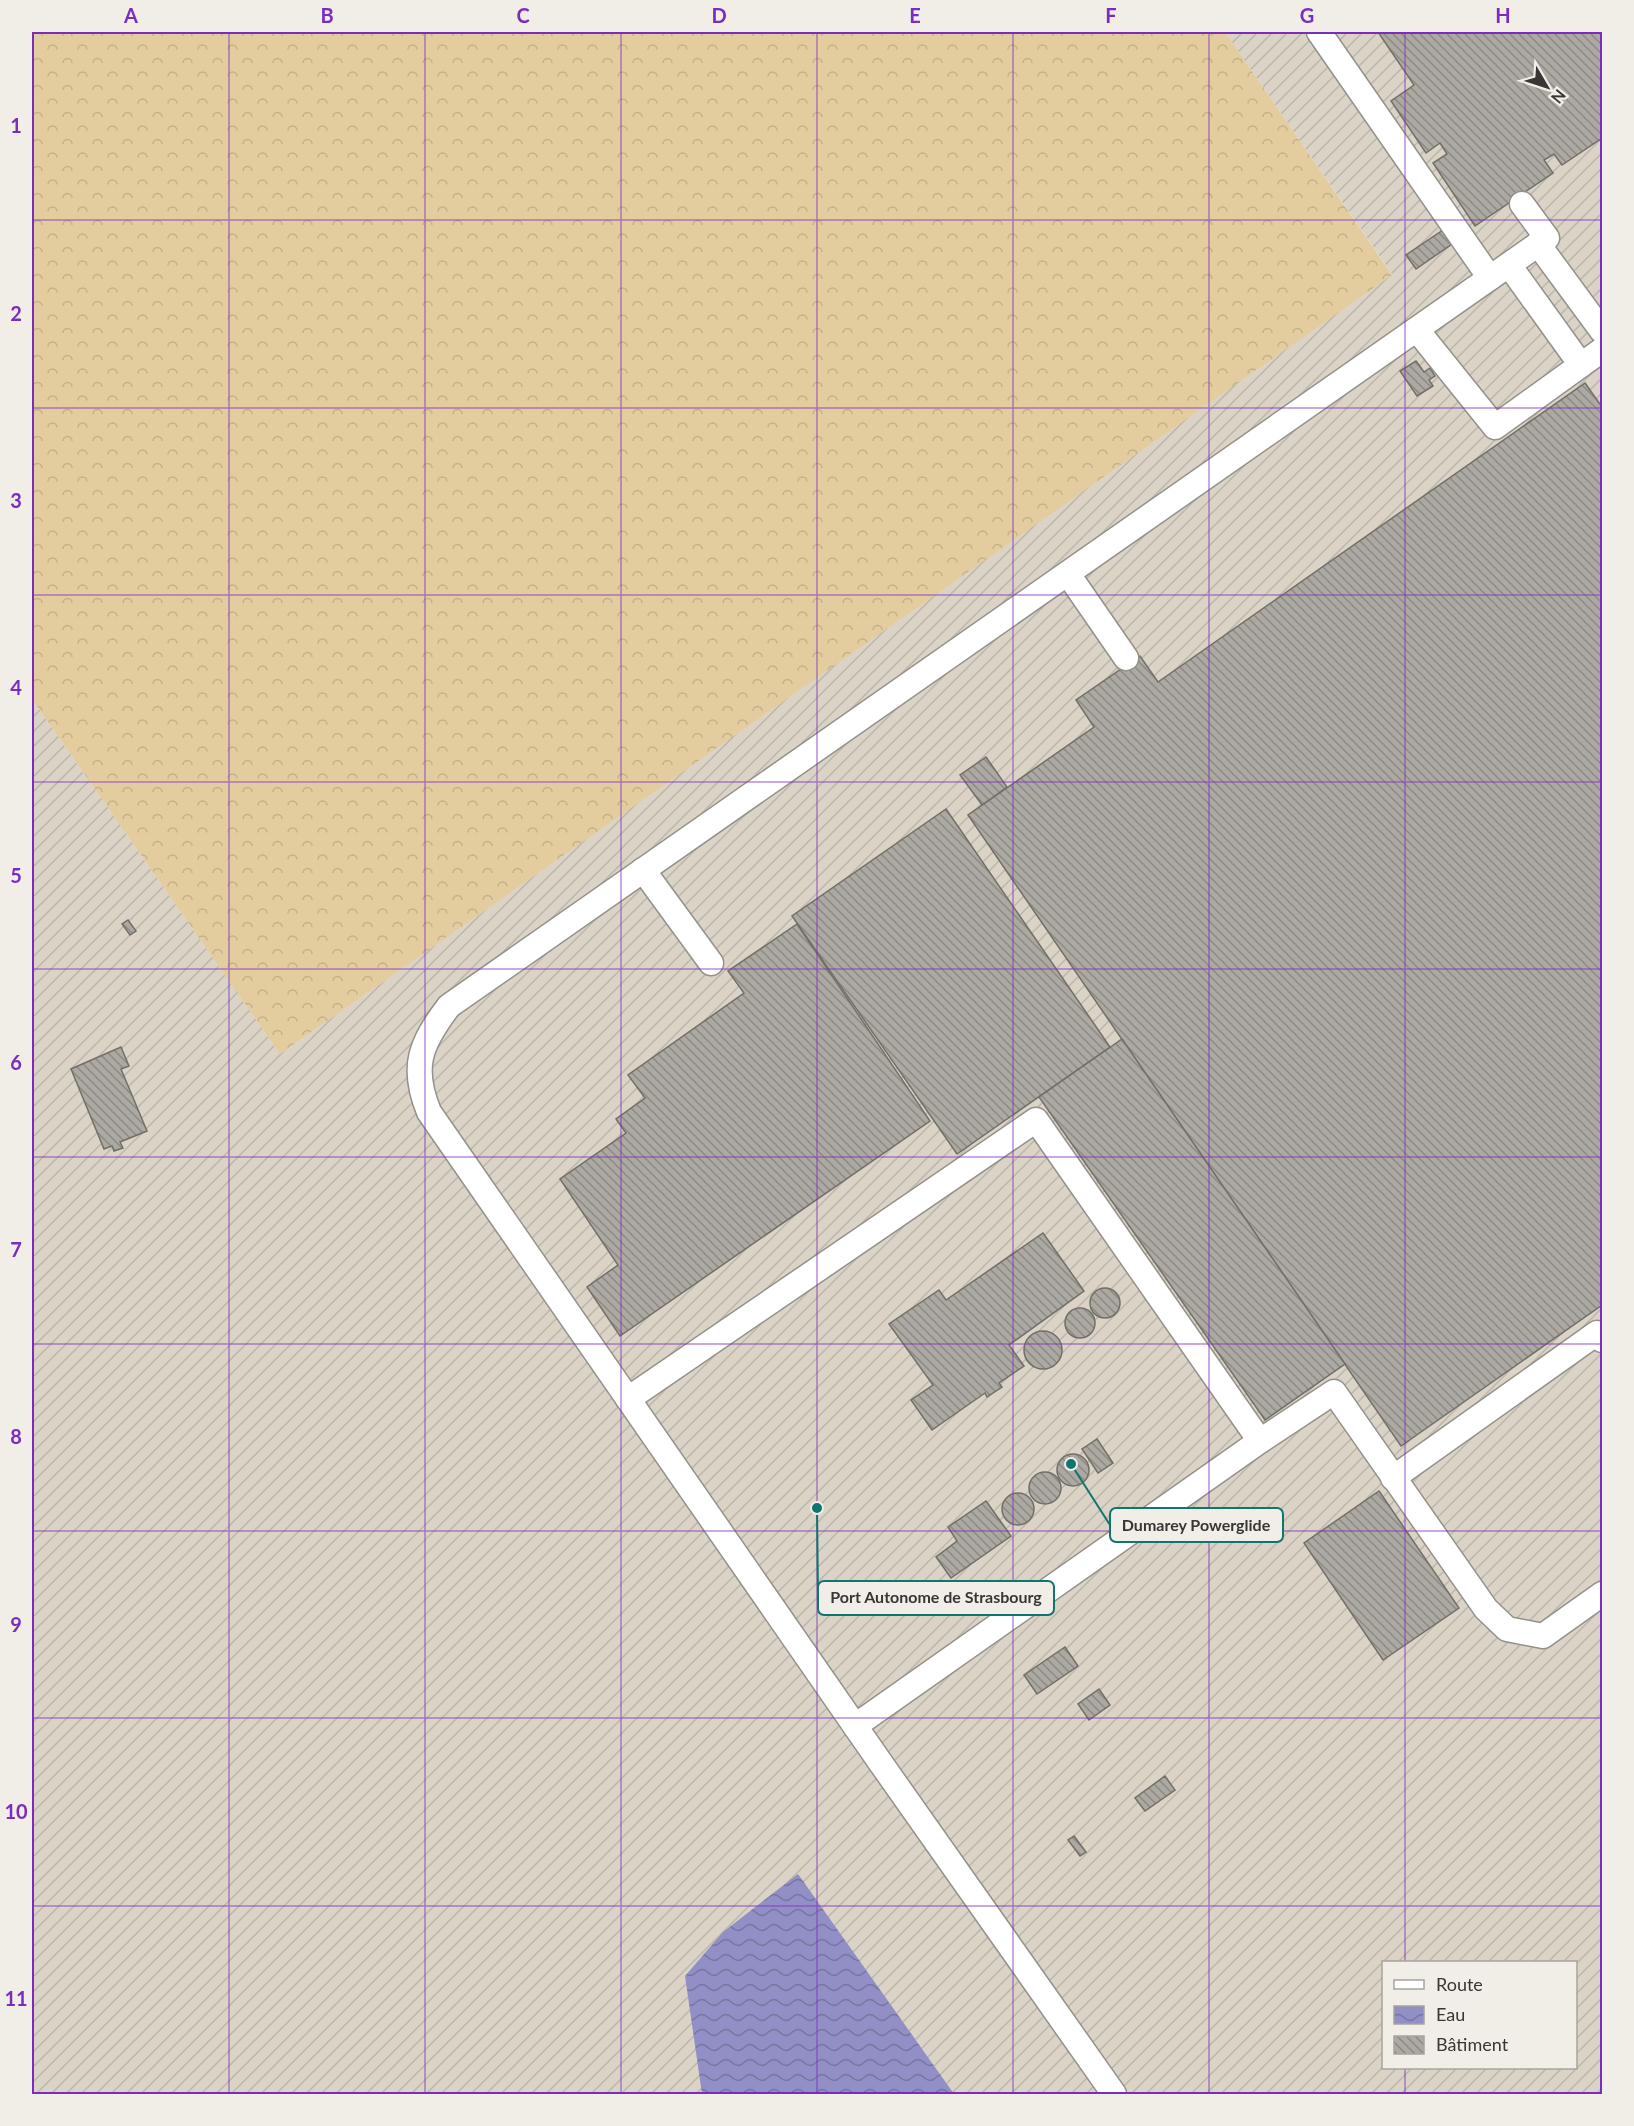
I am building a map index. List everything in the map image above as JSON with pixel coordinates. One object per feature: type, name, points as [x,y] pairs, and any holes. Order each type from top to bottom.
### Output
[{"type":"lane","points":[[1319,32],[1500,272],[1581,365]]},
{"type":"lane","points":[[1114,2094],[855,1726],[429,1112],[422,1095],[420,1072],[422,1049],[433,1027],[449,1005],[1547,238],[1522,204]]},
{"type":"lane","points":[[1538,244],[1602,331]]},
{"type":"lane","points":[[1417,330],[1495,428],[1602,350]]},
{"type":"lane","points":[[1068,574],[1126,658]]},
{"type":"lane","points":[[643,870],[711,963]]},
{"type":"lane","points":[[628,1399],[1036,1120],[1260,1441]]},
{"type":"lane","points":[[1394,1478],[1597,1333],[1602,1340]]},
{"type":"lane","points":[[855,1726],[1260,1441],[1335,1392],[1486,1609],[1507,1629],[1542,1636],[1602,1594]]},
{"type":"shaded area","points":[[1225,32],[1602,32],[1602,2094],[32,2094],[32,699],[280,1054],[1392,274]]},
{"type":"green space","points":[[32,32],[1225,32],[1392,275],[280,1054],[32,699]]},
{"type":"water","points":[[798,1874],[954,2094],[702,2094],[685,1976],[723,1932]]},
{"type":"building","points":[[1378,32],[1602,32],[1602,138],[1562,165],[1554,154],[1544,160],[1553,173],[1475,226],[1433,163],[1447,154],[1440,143],[1426,153],[1391,101],[1414,85]]},
{"type":"building","points":[[1443,230],[1452,244],[1416,269],[1406,255]]},
{"type":"building","points":[[1416,361],[1424,372],[1430,368],[1435,376],[1429,380],[1433,386],[1417,396],[1400,371]]},
{"type":"building","points":[[1585,383],[1602,407],[1602,1305],[1401,1446],[968,815],[1094,727],[1076,700],[1140,656],[1158,682]]},
{"type":"building","points":[[986,757],[1007,787],[982,805],[960,775]]},
{"type":"building","points":[[946,809],[1110,1047],[957,1154],[792,916]]},
{"type":"building","points":[[128,920],[136,931],[130,935],[122,924]]},
{"type":"building","points":[[797,924],[930,1121],[620,1336],[587,1287],[618,1265],[560,1179],[626,1133],[616,1119],[645,1098],[628,1075],[744,993],[728,971]]},
{"type":"building","points":[[1122,1039],[1345,1364],[1265,1420],[1039,1097]]},
{"type":"building","points":[[121,1047],[129,1066],[121,1069],[147,1131],[120,1142],[123,1148],[114,1151],[112,1146],[104,1149],[71,1069]]},
{"type":"building","points":[[1043,1233],[1084,1291],[1009,1345],[1024,1366],[999,1383],[1002,1387],[987,1397],[985,1393],[932,1430],[911,1400],[933,1385],[889,1324],[939,1290],[946,1300]]},
{"type":"building","points":[[1105,1288],[1116,1292],[1120,1303],[1116,1314],[1105,1318],[1094,1314],[1090,1303],[1094,1292]]},
{"type":"building","points":[[1080,1308],[1091,1312],[1095,1323],[1091,1334],[1080,1338],[1069,1334],[1065,1323],[1069,1312]]},
{"type":"building","points":[[1043,1331],[1056,1337],[1062,1350],[1056,1363],[1043,1369],[1030,1363],[1024,1350],[1030,1337]]},
{"type":"building","points":[[1097,1439],[1113,1463],[1098,1473],[1082,1449]]},
{"type":"building","points":[[1073,1454],[1084,1459],[1089,1470],[1084,1481],[1073,1486],[1062,1481],[1057,1470],[1062,1459]]},
{"type":"building","points":[[1045,1472],[1056,1477],[1061,1488],[1056,1499],[1045,1504],[1034,1499],[1029,1488],[1034,1477]]},
{"type":"building","points":[[1379,1491],[1459,1608],[1383,1660],[1304,1543]]},
{"type":"building","points":[[1018,1493],[1029,1498],[1034,1509],[1029,1520],[1018,1525],[1007,1520],[1002,1509],[1007,1498]]},
{"type":"building","points":[[986,1501],[1011,1536],[951,1578],[936,1557],[957,1541],[948,1527]]},
{"type":"building","points":[[1065,1647],[1078,1666],[1037,1694],[1024,1675]]},
{"type":"building","points":[[1099,1689],[1110,1705],[1089,1720],[1078,1704]]},
{"type":"building","points":[[1165,1776],[1175,1790],[1145,1811],[1135,1798]]},
{"type":"building","points":[[1074,1836],[1086,1852],[1080,1856],[1068,1840]]},
{"type":"place","name":"Dumarey Powerglide","points":[[1071,1464]]},
{"type":"place","name":"Port Autonome de Strasbourg","points":[[817,1508]]}]
